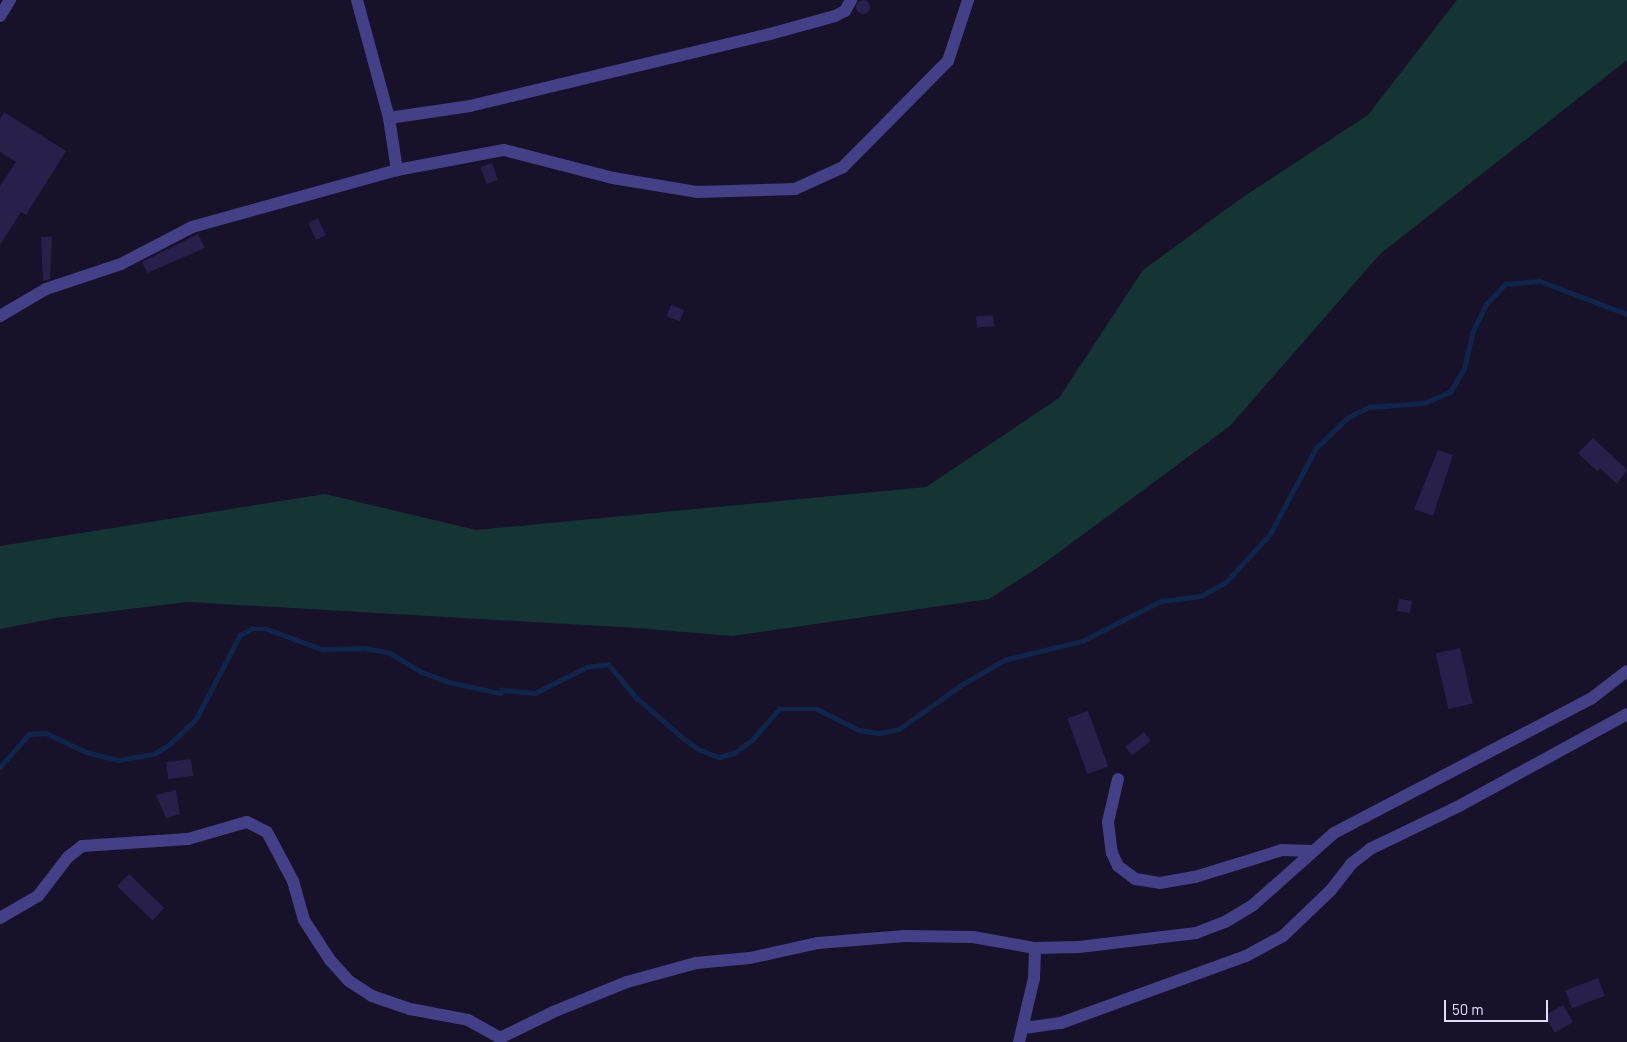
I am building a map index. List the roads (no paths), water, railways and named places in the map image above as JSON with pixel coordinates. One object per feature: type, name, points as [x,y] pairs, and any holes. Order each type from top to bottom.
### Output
[{"type":"street","points":[[0,16],[10,0]]},
{"type":"street","points":[[357,0],[389,118],[397,170]]},
{"type":"street","points":[[389,118],[470,106],[770,34],[835,16],[845,11],[851,0]]},
{"type":"street","points":[[0,316],[46,289],[121,264],[192,227],[397,170],[504,150],[613,178],[698,192],[795,189],[843,167],[948,61],[968,0]]},
{"type":"street","points":[[0,918],[38,896],[68,857],[82,846],[188,840],[247,822],[268,832],[293,881],[304,920],[330,960],[349,981],[372,996],[410,1009],[468,1020],[500,1040],[553,1012],[627,982],[696,963],[750,958],[818,943],[905,936],[973,937],[1035,948],[1079,948],[1196,933],[1225,922],[1253,905],[1334,833],[1592,698],[1627,671]]},
{"type":"street","points":[[1024,1028],[1061,1023],[1246,956],[1283,936],[1331,890],[1352,864],[1370,849],[1461,805],[1627,714]]},
{"type":"street","points":[[1118,779],[1108,822],[1112,853],[1118,866],[1135,879],[1160,883],[1194,877],[1282,850],[1312,851]]},
{"type":"street","points":[[1019,1042],[1024,1028],[1034,978],[1035,948]]},
{"type":"waterway","points":[[0,767],[29,734],[46,733],[86,752],[119,760],[154,754],[170,744],[196,719],[240,635],[251,629],[267,629],[322,649],[365,648],[390,653],[422,672],[449,682],[500,693],[502,690],[535,693],[587,667],[608,664],[637,698],[682,737],[700,750],[719,757],[734,753],[752,740],[779,709],[817,709],[859,730],[879,733],[899,729],[960,686],[1004,660],[1082,641],[1161,601],[1201,596],[1226,582],[1270,534],[1316,448],[1347,418],[1369,407],[1424,403],[1450,392],[1464,369],[1472,333],[1486,304],[1505,284],[1540,281],[1627,314]]}]
